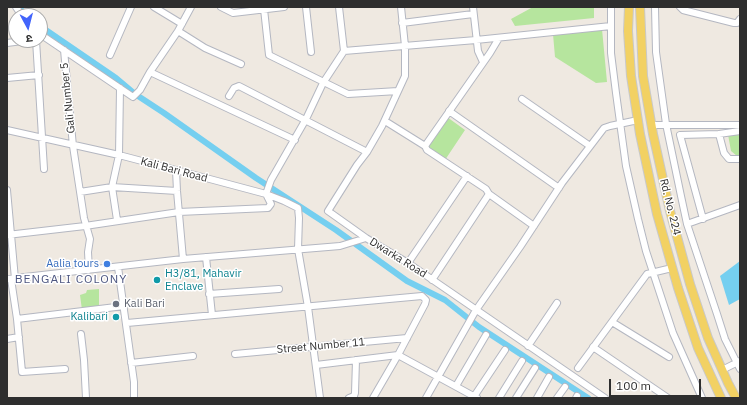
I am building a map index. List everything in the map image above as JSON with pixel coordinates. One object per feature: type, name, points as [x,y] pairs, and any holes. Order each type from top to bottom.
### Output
[{"type":"main road","name":"Rd. No. 224","points":[[629,7],[628,31],[631,76],[656,214],[698,348],[721,398]]},
{"type":"main road","name":"Rd. No. 224","points":[[640,7],[643,76],[651,125],[670,211],[690,284],[708,338],[736,398]]},
{"type":"street","points":[[110,55],[131,7]]},
{"type":"street","points":[[154,7],[182,24]]},
{"type":"street","points":[[48,39],[131,97],[134,97],[178,31],[191,7]]},
{"type":"street","points":[[221,7],[233,13],[250,9],[264,10],[284,7]]},
{"type":"street","points":[[306,7],[311,52]]},
{"type":"street","points":[[9,235],[87,226],[117,220],[179,212],[265,209],[270,207],[271,204],[266,194],[271,180],[295,140],[323,83],[344,51],[339,7]]},
{"type":"street","points":[[366,238],[328,211],[367,152],[385,121],[405,74],[405,46],[401,7]]},
{"type":"street","points":[[473,7],[476,40],[478,51],[483,62]]},
{"type":"street","points":[[611,7],[612,65],[626,166],[636,212],[646,252],[673,333],[702,398]]},
{"type":"street","points":[[655,7],[656,52],[666,124],[687,224],[725,339],[739,364],[722,370]]},
{"type":"street","points":[[680,7],[683,10],[734,23],[737,23],[740,19]]},
{"type":"street","points":[[264,10],[269,55],[323,83],[350,94],[398,91]]},
{"type":"street","points":[[402,23],[473,14]]},
{"type":"street","points":[[344,51],[499,38],[611,26]]},
{"type":"street","points":[[178,31],[206,48],[241,64]]},
{"type":"street","points":[[425,146],[499,38]]},
{"type":"street","points":[[37,48],[44,169]]},
{"type":"street","name":"Gali Number 5","points":[[64,50],[73,146],[84,218],[90,239],[88,252],[89,270]]},
{"type":"street","points":[[150,72],[295,140]]},
{"type":"street","points":[[7,78],[39,74]]},
{"type":"street","points":[[229,96],[235,87],[239,86],[306,119],[367,152]]},
{"type":"street","points":[[117,220],[112,187],[119,155],[120,88]]},
{"type":"street","points":[[522,99],[590,146]]},
{"type":"street","points":[[449,110],[559,188]]},
{"type":"street","points":[[426,398],[476,310],[559,188],[590,146],[607,126],[638,120]]},
{"type":"street","points":[[385,121],[425,146],[427,150],[486,189],[489,194],[534,226]]},
{"type":"street","points":[[651,125],[740,125]]},
{"type":"street","name":"Kali Bari Road","points":[[7,130],[73,146],[119,155],[266,194],[284,201],[298,208],[298,249]]},
{"type":"street","points":[[703,219],[680,135],[719,134],[740,131]]},
{"type":"street","points":[[719,134],[724,153],[729,158],[740,159]]},
{"type":"street","points":[[176,170],[183,259]]},
{"type":"street","points":[[408,263],[466,176]]},
{"type":"street","points":[[80,192],[112,187],[177,191]]},
{"type":"street","points":[[7,192],[11,279],[17,319],[22,372],[65,369]]},
{"type":"street","points":[[432,280],[489,194]]},
{"type":"street","points":[[687,224],[740,206]]},
{"type":"street","name":"Dwarka Road","points":[[11,279],[183,259],[340,246],[366,238],[408,263],[605,398]]},
{"type":"street","points":[[298,249],[314,346],[320,398]]},
{"type":"street","points":[[206,257],[212,315]]},
{"type":"street","points":[[118,267],[132,363],[134,398]]},
{"type":"street","points":[[578,368],[647,274],[672,268]]},
{"type":"street","points":[[209,294],[279,289]]},
{"type":"street","points":[[126,323],[422,296],[426,300],[425,304],[373,398]]},
{"type":"street","points":[[528,346],[557,303]]},
{"type":"street","points":[[17,319],[124,306]]},
{"type":"street","points":[[612,322],[669,357]]},
{"type":"street","points":[[81,334],[86,398]]},
{"type":"street","points":[[456,386],[486,335]]},
{"type":"street","points":[[7,338],[19,337]]},
{"type":"street","name":"Street Number 11","points":[[235,354],[407,338]]},
{"type":"street","points":[[593,347],[668,398]]},
{"type":"street","points":[[316,365],[398,355],[456,386],[475,398],[505,350]]},
{"type":"street","points":[[132,363],[193,356]]},
{"type":"street","points":[[349,398],[354,396],[355,393],[356,360]]},
{"type":"street","points":[[499,398],[522,361]]},
{"type":"street","points":[[516,398],[535,368]]},
{"type":"street","points":[[537,398],[549,377]]},
{"type":"street","points":[[557,398],[565,387]]},
{"type":"green space","points":[[533,7],[594,7],[594,18],[515,26],[511,19]]},
{"type":"green space","points":[[602,29],[607,82],[596,83],[555,57],[553,34]]},
{"type":"green space","points":[[447,117],[465,130],[445,160],[427,148]]},
{"type":"green space","points":[[727,129],[740,129],[740,157],[731,151]]},
{"type":"green space","points":[[99,289],[99,306],[82,310],[80,295],[86,293],[87,290]]},
{"type":"water","points":[[740,261],[740,299],[729,305],[720,276]]},
{"type":"waterway","points":[[48,31],[116,78],[135,94],[256,178],[336,230],[407,281],[445,300],[479,327],[588,398]]},
{"type":"place","name":"Aalia tours","points":[[107,264]]},
{"type":"place","name":"H3/81, Mahavir Enclave","points":[[157,280]]},
{"type":"place","name":"Kali Bari","points":[[116,304]]},
{"type":"place","name":"Kalibari","points":[[116,317]]},
{"type":"district","name":"BENGALI COLONY","points":[[71,280]]}]
